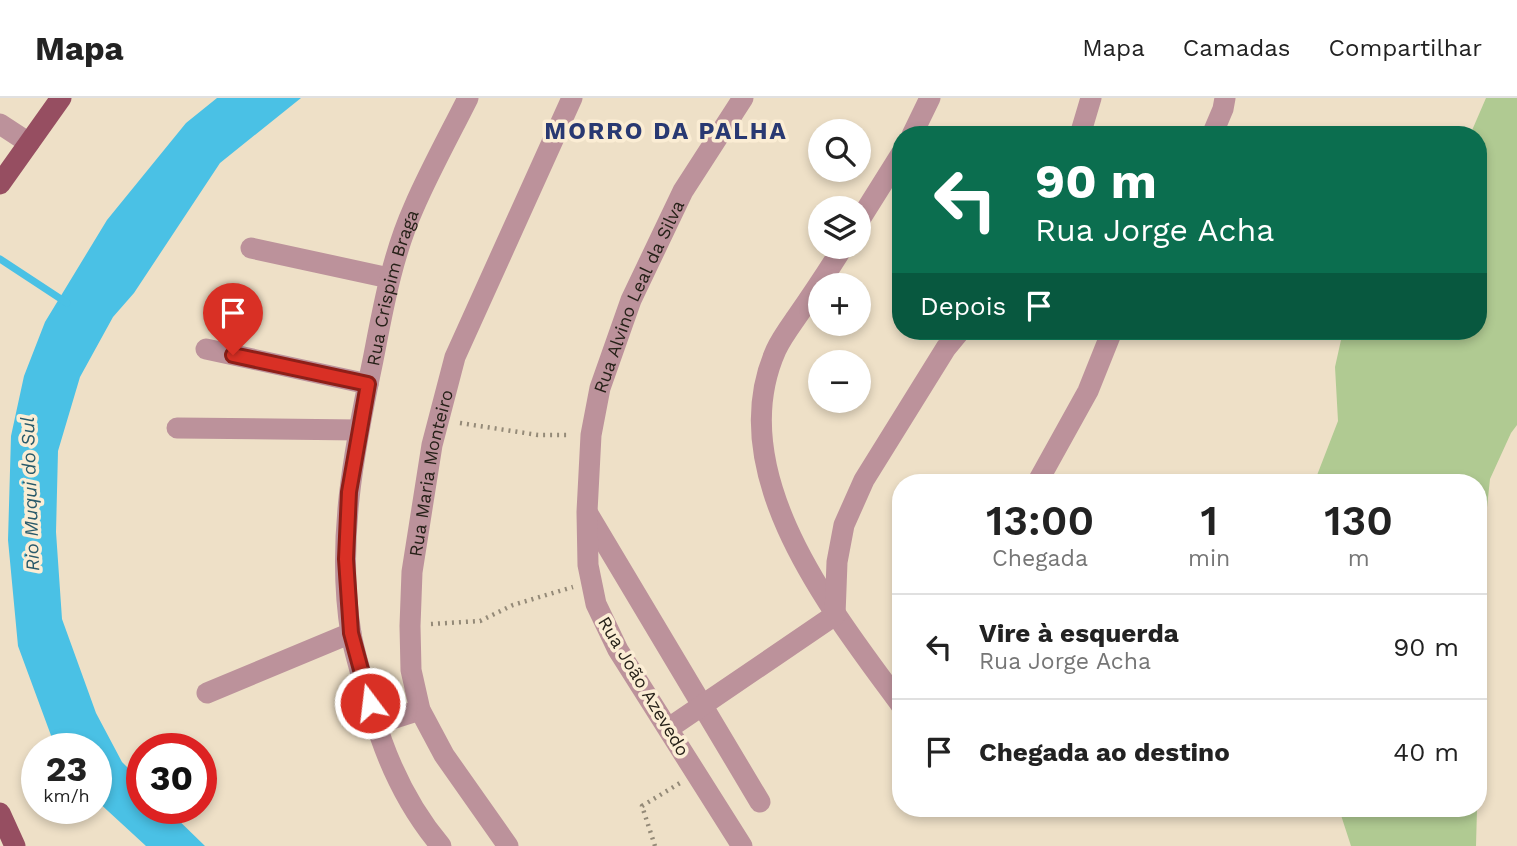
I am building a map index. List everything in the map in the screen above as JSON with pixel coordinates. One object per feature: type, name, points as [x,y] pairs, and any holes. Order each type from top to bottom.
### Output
[{"type":"main road","points":[[0,184],[61,98]]},
{"type":"main road","points":[[0,813],[15,846]]},
{"type":"street","name":"Rua Crispim Braga","points":[[441,846],[403,791],[384,751],[351,633],[346,559],[349,492],[358,430],[390,278],[413,208],[468,98]]},
{"type":"street","name":"Rua Maria Monteiro","points":[[508,846],[444,755],[420,710],[411,670],[412,572],[432,445],[456,357],[572,98]]},
{"type":"street","name":"Rua Alvino Leal da Silva","points":[[587,512],[591,435],[600,388],[631,300],[683,191],[743,98]]},
{"type":"street","points":[[916,126],[930,98]]},
{"type":"street","points":[[1083,126],[1091,98]]},
{"type":"street","points":[[1216,126],[1225,98]]},
{"type":"street","points":[[0,124],[29,143]]},
{"type":"street","points":[[871,202],[892,168]]},
{"type":"street","points":[[251,248],[390,278]]},
{"type":"street","points":[[835,259],[776,348],[765,381],[762,453],[773,493],[804,560],[835,615],[892,693]]},
{"type":"street","points":[[835,615],[836,562],[844,525],[864,480],[953,340]]},
{"type":"street","points":[[1042,474],[1087,391],[1108,340]]},
{"type":"street","points":[[206,349],[368,384]]},
{"type":"street","points":[[177,428],[358,430]]},
{"type":"street","points":[[587,512],[760,802]]},
{"type":"street","name":"Rua João Azevedo","points":[[587,512],[588,565],[596,604],[618,650],[742,846]]},
{"type":"street","points":[[669,728],[835,615]]},
{"type":"street","points":[[207,693],[351,633]]},
{"type":"street","points":[[376,724],[420,710]]},
{"type":"path","points":[[439,419],[538,435],[591,435]]},
{"type":"path","points":[[410,626],[481,621],[513,606],[591,582]]},
{"type":"path","points":[[655,846],[642,806],[696,772]]},
{"type":"green space","points":[[1486,98],[1517,98],[1517,425],[1490,479],[1487,508],[1487,474],[1317,474],[1338,421],[1335,367],[1341,340],[1487,340],[1487,126],[1474,126]]},
{"type":"green space","points":[[1342,817],[1477,817],[1476,846],[1351,846]]},
{"type":"water","name":"Rio Muqui do Sul","points":[[217,98],[301,98],[220,163],[134,293],[113,317],[80,377],[58,451],[56,532],[62,619],[96,713],[107,733],[50,733],[18,646],[8,540],[11,436],[24,376],[45,322],[107,220],[186,123]]},
{"type":"water","points":[[112,743],[126,766],[126,824],[182,824],[205,846],[146,846],[112,815]]},
{"type":"waterway","points":[[0,259],[67,303]]},
{"type":"district","name":"MORRO DA PALHA","points":[[666,131]]},
{"type":"route","points":[[233,355],[368,384],[349,492],[346,559],[351,633],[370,703]]}]
